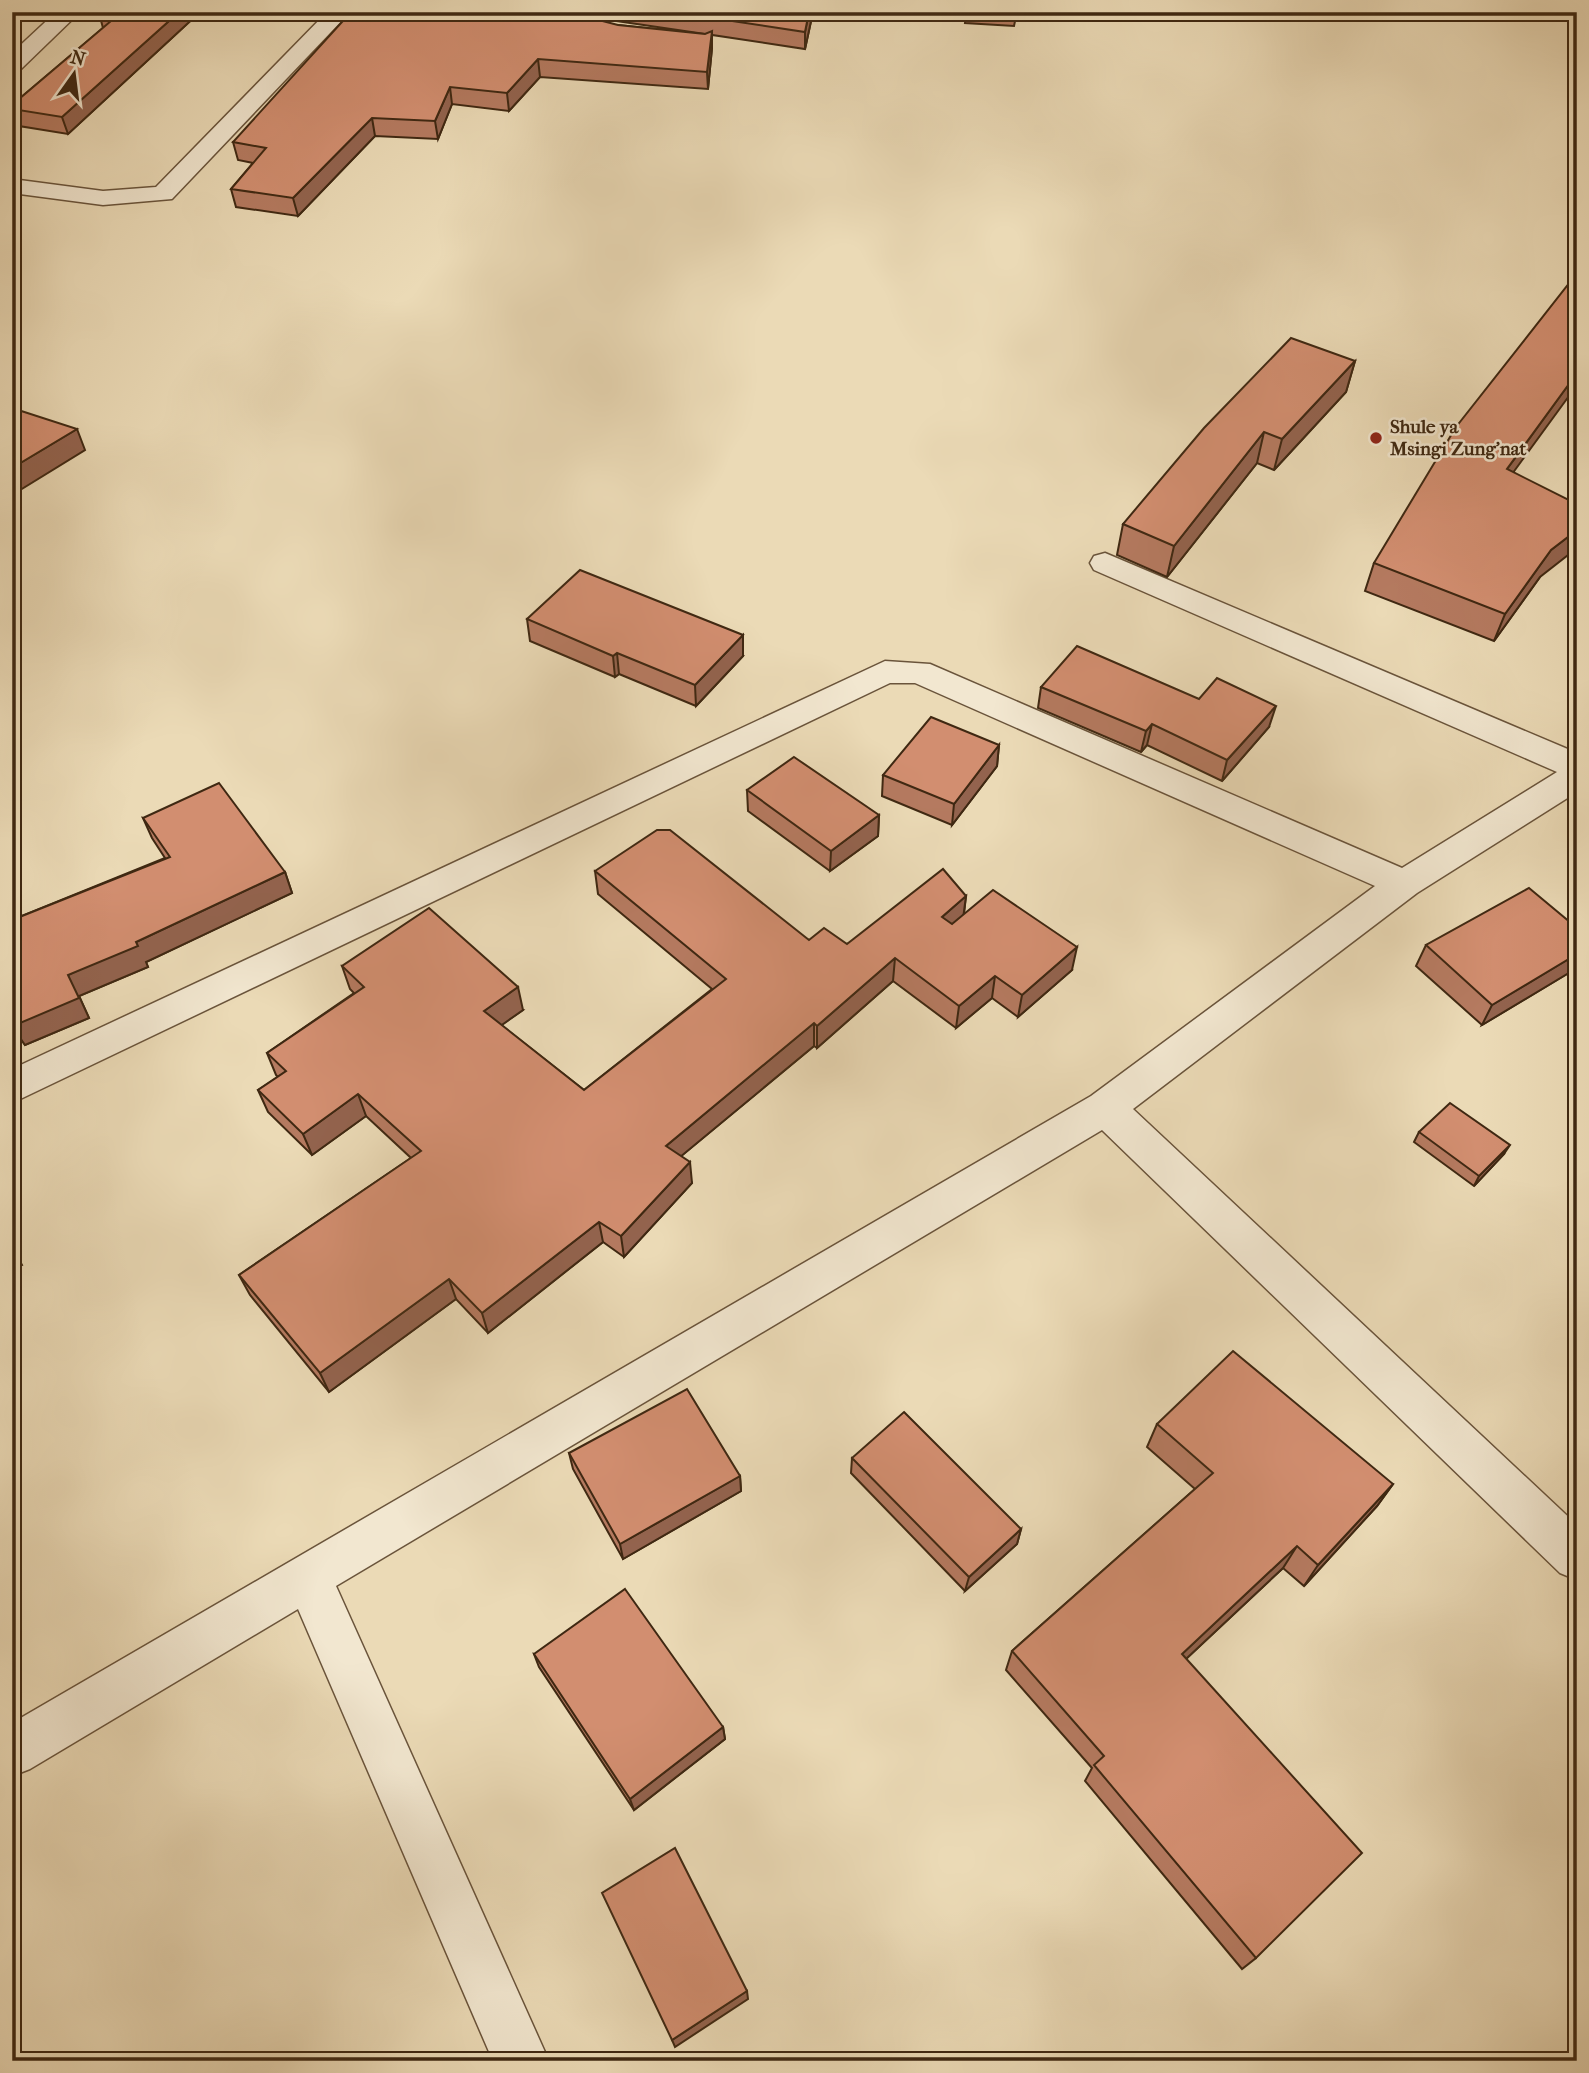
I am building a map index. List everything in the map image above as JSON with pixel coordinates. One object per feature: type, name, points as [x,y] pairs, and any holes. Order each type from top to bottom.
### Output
[{"type":"street","points":[[12,65],[69,12]]},
{"type":"street","points":[[12,186],[103,198],[163,194],[339,12]]},
{"type":"street","points":[[1105,563],[1577,767]]},
{"type":"street","points":[[12,1087],[885,672],[919,672],[1404,884]]},
{"type":"street","points":[[12,1751],[1105,1108],[1404,884],[1577,776]]},
{"type":"street","points":[[1105,1108],[1577,1557]]},
{"type":"street","points":[[308,1577],[521,2061]]},
{"type":"building","points":[[100,12],[179,12],[62,117],[12,109],[12,105],[118,15]]},
{"type":"building","points":[[351,12],[542,12],[587,17],[618,25],[705,34],[712,31],[707,72],[538,59],[507,93],[450,87],[435,121],[372,118],[293,198],[231,189],[266,148],[233,142]]},
{"type":"building","points":[[672,12],[809,12],[805,32]]},
{"type":"building","points":[[1574,277],[1577,278],[1577,373],[1507,469],[1577,504],[1577,530],[1551,550],[1505,614],[1374,563],[1456,427]]},
{"type":"building","points":[[1291,338],[1355,361],[1282,439],[1264,432],[1174,546],[1123,524],[1204,428]]},
{"type":"building","points":[[12,408],[77,429],[12,468]]},
{"type":"building","points":[[580,570],[743,635],[695,685],[617,653],[613,656],[527,619]]},
{"type":"building","points":[[1077,646],[1199,699],[1217,678],[1276,706],[1227,760],[1152,724],[1146,731],[1041,687]]},
{"type":"building","points":[[931,717],[999,745],[954,804],[883,775]]},
{"type":"building","points":[[794,757],[879,815],[831,851],[747,790]]},
{"type":"building","points":[[219,783],[285,872],[136,942],[138,946],[68,975],[79,998],[13,1026],[12,920],[170,857],[143,818]]},
{"type":"building","points":[[657,830],[670,830],[809,940],[824,928],[847,944],[943,869],[966,896],[942,917],[952,924],[993,890],[1077,947],[1022,995],[995,976],[959,1006],[895,958],[817,1026],[814,1023],[666,1146],[690,1162],[621,1236],[599,1222],[482,1313],[449,1279],[320,1373],[239,1275],[421,1151],[358,1094],[303,1134],[258,1090],[286,1071],[267,1053],[364,987],[342,966],[429,908],[518,987],[484,1011],[584,1090],[726,979],[595,871]]},
{"type":"building","points":[[1529,888],[1577,928],[1577,954],[1492,1005],[1426,945]]},
{"type":"building","points":[[1450,1103],[1510,1145],[1479,1176],[1419,1132]]},
{"type":"building","points":[[1233,1351],[1393,1484],[1318,1565],[1297,1546],[1182,1654],[1362,1853],[1256,1958],[1094,1765],[1104,1756],[1012,1651],[1213,1473],[1157,1424]]},
{"type":"building","points":[[687,1389],[740,1476],[620,1544],[569,1453]]},
{"type":"building","points":[[904,1412],[1021,1529],[969,1577],[852,1458]]},
{"type":"building","points":[[625,1589],[723,1727],[630,1799],[534,1654]]},
{"type":"building","points":[[675,1848],[747,1991],[672,2040],[602,1893]]},
{"type":"place","name":"Shule ya Msingi Zung'nat","points":[[1376,438]]}]
